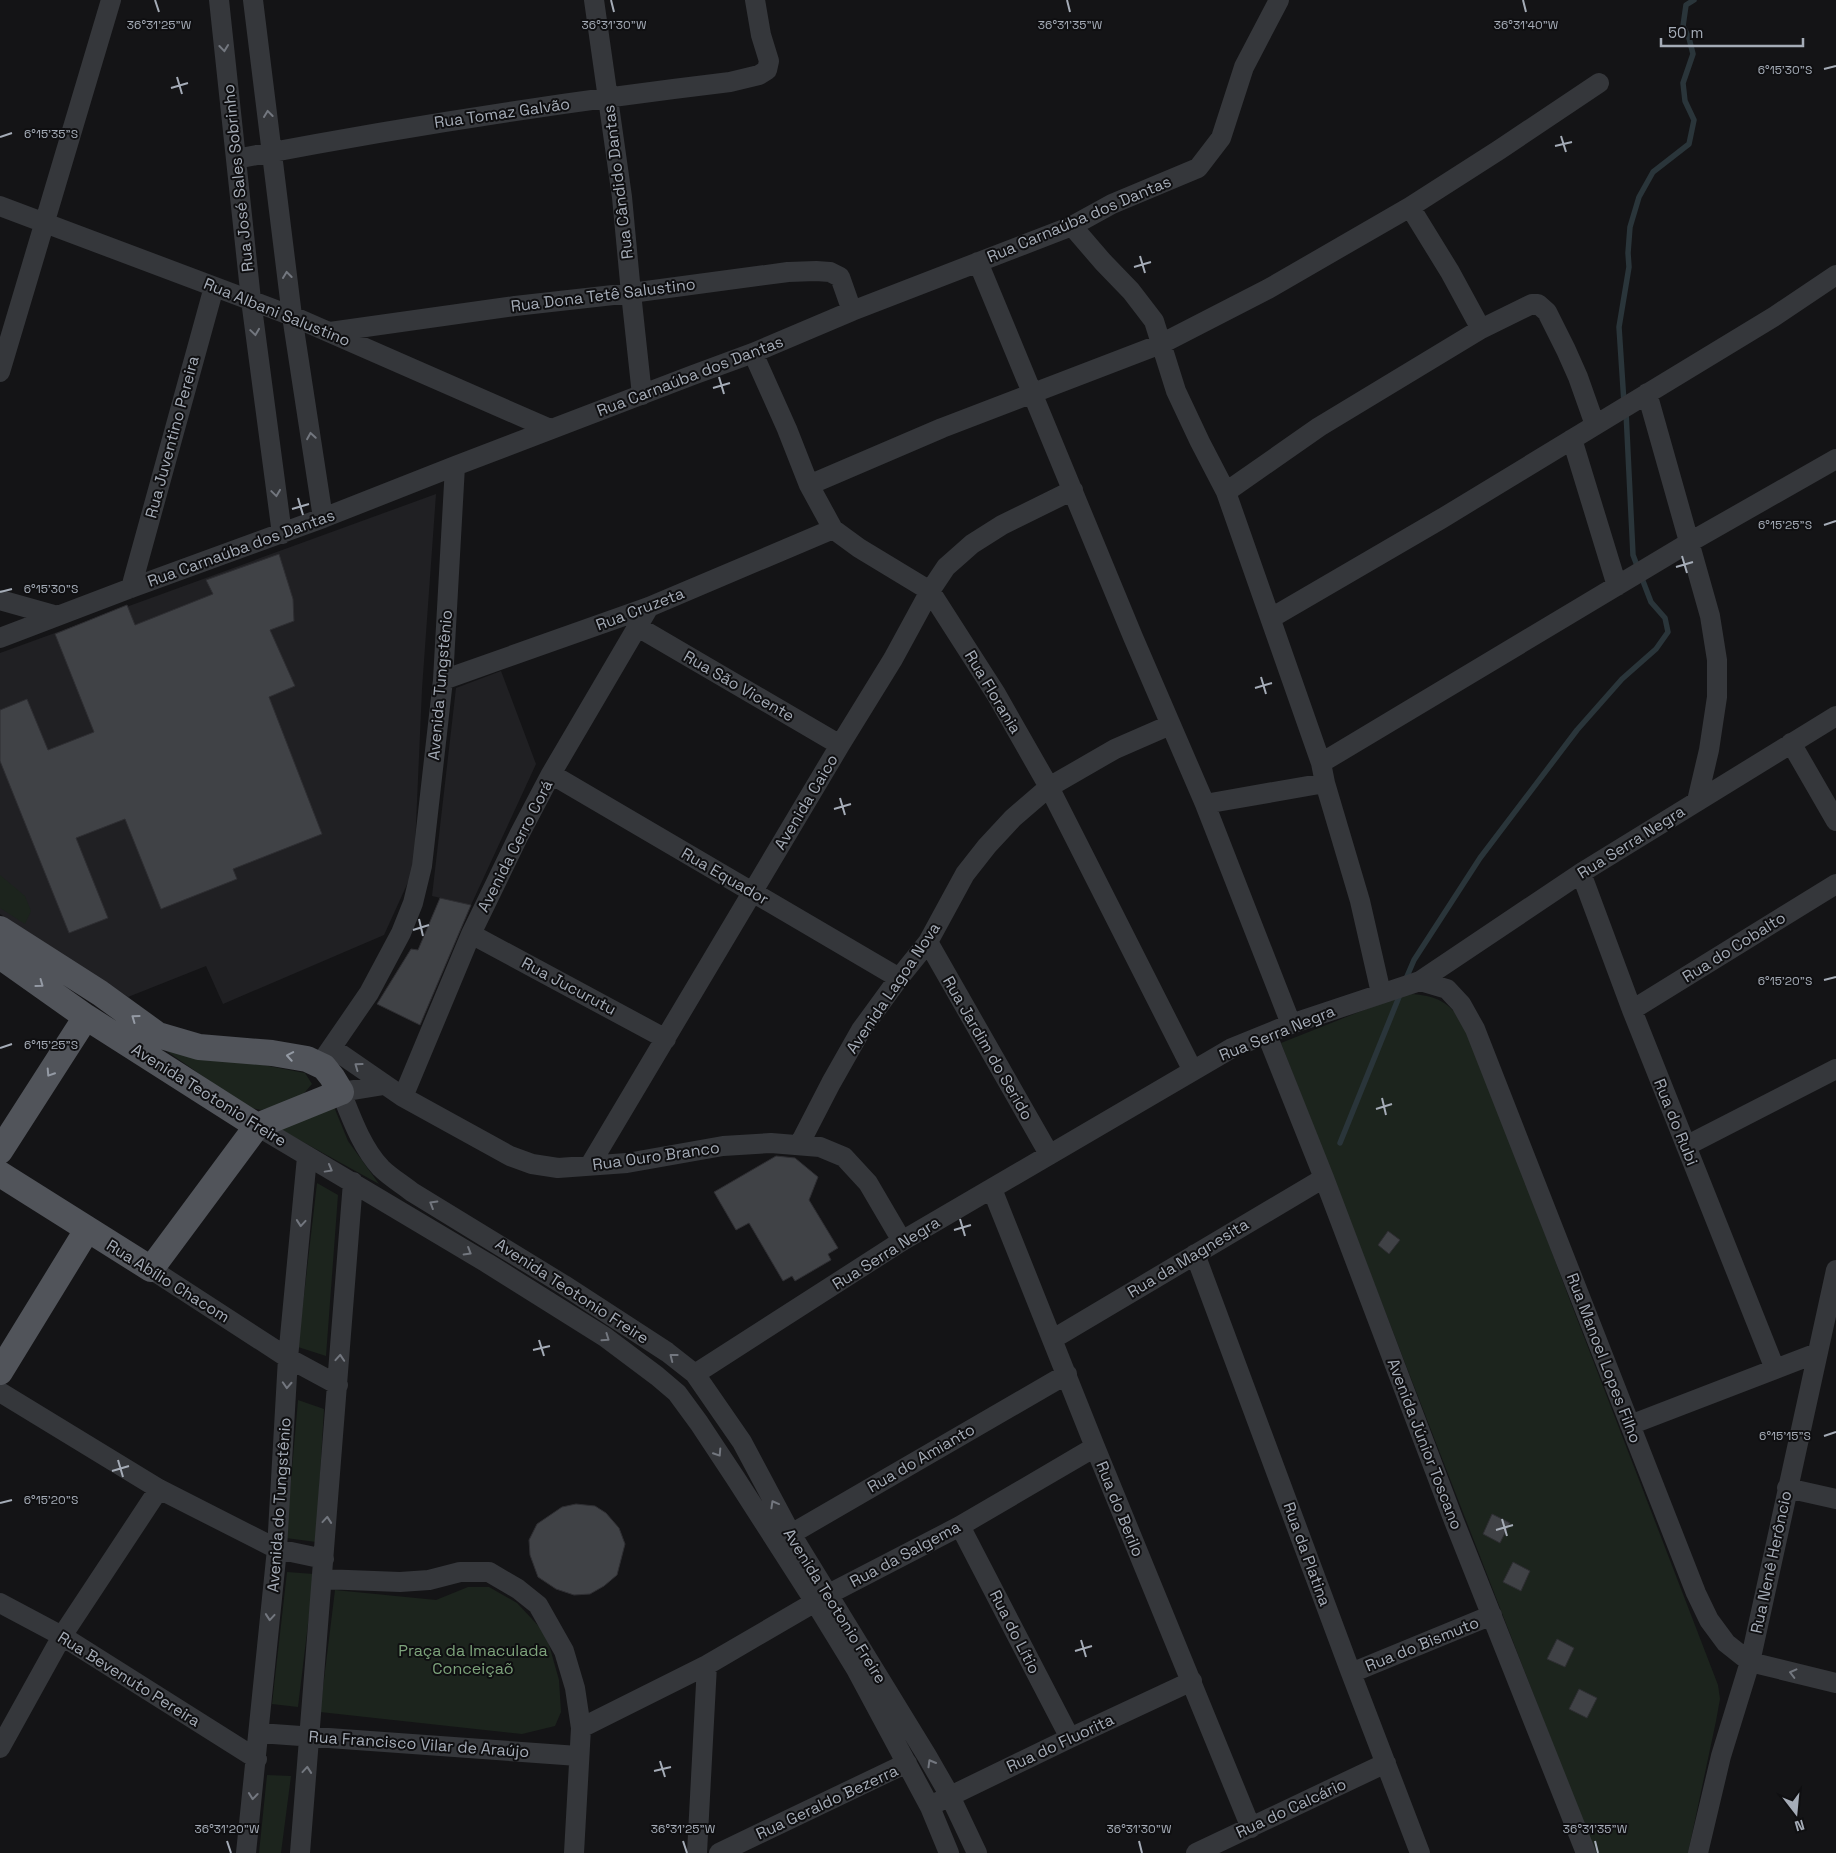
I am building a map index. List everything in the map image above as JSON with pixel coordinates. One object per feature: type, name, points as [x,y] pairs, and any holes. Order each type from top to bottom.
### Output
[{"type":"main road","name":"Avenida Teotonio Freire","points":[[0,929],[100,994],[158,1035],[199,1047],[272,1053],[307,1059],[326,1056],[332,1077],[340,1092]]},
{"type":"main road","name":"Avenida Teotonio Freire","points":[[0,956],[86,1017],[257,1126]]},
{"type":"main road","points":[[0,1151],[86,1017]]},
{"type":"main road","points":[[151,1269],[257,1126],[340,1092]]},
{"type":"main road","name":"Rua Abílio Chacom","points":[[0,1174],[151,1269]]},
{"type":"main road","points":[[0,1372],[88,1230]]},
{"type":"street","points":[[0,372],[111,0]]},
{"type":"street","name":"Rua José Sales Sobrinho","points":[[219,0],[251,300],[282,534]]},
{"type":"street","points":[[253,0],[292,316],[324,518]]},
{"type":"street","name":"Rua Cândido Dantas","points":[[594,0],[622,197],[642,394]]},
{"type":"street","name":"Rua Tomaz Galvão","points":[[236,159],[442,121],[730,82],[759,75],[767,70],[769,61],[761,35],[755,0]]},
{"type":"street","name":"Rua Carnaúba dos Dantas","points":[[0,638],[131,588],[282,534],[550,429],[753,353],[852,311],[1072,226],[1112,204],[1198,168],[1221,138],[1244,67],[1279,0]]},
{"type":"street","points":[[809,485],[942,428],[1161,344],[1268,289],[1410,207],[1598,83]]},
{"type":"street","name":"Rua Albani Salustino","points":[[0,206],[292,316],[550,429]]},
{"type":"street","points":[[1410,207],[1450,272],[1481,329]]},
{"type":"street","points":[[1072,226],[1131,291],[1154,321],[1176,391],[1226,492],[1321,763],[1325,783],[1360,901],[1381,993]]},
{"type":"street","points":[[978,262],[1034,393],[1170,725],[1205,804],[1291,1024]]},
{"type":"street","name":"Rua Dona Tetê Salustino","points":[[330,332],[515,306],[816,271],[830,272],[840,277],[852,311]]},
{"type":"street","points":[[1271,618],[1339,580],[1647,394],[1775,316],[1836,275]]},
{"type":"street","name":"Rua Juventino Pereira","points":[[131,588],[214,287]]},
{"type":"street","points":[[1226,492],[1319,427],[1481,329],[1532,304],[1544,307],[1578,377],[1595,425]]},
{"type":"street","name":"Rua Florania","points":[[753,353],[787,429],[809,485],[833,529],[930,591],[996,694],[1049,787],[1193,1071]]},
{"type":"street","points":[[1647,394],[1710,616],[1717,660],[1717,697],[1709,750],[1697,801]]},
{"type":"street","points":[[1572,439],[1617,586]]},
{"type":"street","points":[[1321,763],[1690,542],[1836,459]]},
{"type":"street","name":"Avenida Tungstênio","points":[[326,1056],[369,993],[401,934],[413,903],[422,866],[443,680],[455,466]]},
{"type":"street","name":"Avenida Caico","points":[[590,1165],[893,659],[930,591],[946,567],[972,544],[1002,524],[1073,490]]},
{"type":"street","name":"Rua Cruzeta","points":[[443,680],[649,607],[833,529]]},
{"type":"street","points":[[0,600],[57,616]]},
{"type":"street","name":"Avenida Cerro Corá","points":[[403,1097],[471,934],[519,835],[551,774],[649,607]]},
{"type":"street","name":"Rua São Vicente","points":[[638,627],[840,745]]},
{"type":"street","name":"Rua Serra Negra","points":[[695,1374],[902,1241],[1232,1048],[1291,1024],[1420,981],[1581,873],[1836,716]]},
{"type":"street","name":"Avenida Lagoa Nova","points":[[799,1144],[861,1030],[928,942],[965,874],[1013,818],[1049,787],[1115,749],[1170,725]]},
{"type":"street","points":[[1791,743],[1836,821]]},
{"type":"street","name":"Rua Equador","points":[[551,774],[899,978]]},
{"type":"street","points":[[1205,804],[1325,783]]},
{"type":"street","name":"Rua do Rubi","points":[[1581,873],[1632,1010],[1775,1369]]},
{"type":"street","name":"Rua do Cobalto","points":[[1632,1010],[1836,884]]},
{"type":"street","name":"Rua Jucurutu","points":[[471,934],[666,1039]]},
{"type":"street","name":"Rua Jardim do Serido","points":[[928,942],[1049,1154]]},
{"type":"street","name":"Rua Manoel Lopes Filho","points":[[1420,981],[1447,989],[1461,1004],[1475,1029],[1696,1593],[1709,1620],[1726,1643],[1750,1662],[1836,1683]]},
{"type":"street","points":[[86,1017],[100,994]]},
{"type":"street","name":"Avenida Júnior Toscano","points":[[1267,1035],[1324,1178],[1454,1521],[1586,1853]]},
{"type":"street","name":"Rua Ouro Branco","points":[[326,1056],[384,1085],[510,1156],[532,1164],[558,1168],[627,1163],[723,1146],[771,1143],[820,1147],[844,1158],[868,1183],[902,1241]]},
{"type":"street","points":[[1686,1146],[1836,1069]]},
{"type":"street","points":[[340,1092],[384,1085]]},
{"type":"street","name":"Avenida Teotonio Freire","points":[[340,1092],[362,1139],[380,1167],[394,1179],[667,1352],[695,1374],[742,1442],[783,1539]]},
{"type":"street","name":"Avenida Teotonio Freire","points":[[257,1126],[307,1157],[353,1182],[604,1337],[657,1376],[677,1394],[783,1539],[928,1756],[950,1796],[976,1853]]},
{"type":"street","name":"Avenida do Tungstênio","points":[[246,1853],[277,1550],[288,1358],[307,1157]]},
{"type":"street","name":"Rua da Magnesita","points":[[1052,1338],[1324,1178]]},
{"type":"street","points":[[300,1853],[353,1182]]},
{"type":"street","name":"Rua do Berilo","points":[[992,1189],[1251,1828]]},
{"type":"street","points":[[501,1272],[514,1254]]},
{"type":"street","name":"Rua da Platina","points":[[1195,1254],[1420,1853]]},
{"type":"street","name":"Rua Abílio Chacom","points":[[151,1269],[288,1358],[338,1385]]},
{"type":"street","name":"Rua Nenê Herôncio","points":[[1700,1851],[1721,1756],[1750,1662],[1787,1488],[1825,1343],[1836,1270]]},
{"type":"street","points":[[1630,1425],[1775,1369],[1825,1343]]},
{"type":"street","name":"Rua do Amianto","points":[[783,1539],[1067,1374]]},
{"type":"street","points":[[0,1392],[159,1489],[277,1550],[323,1569],[400,1582],[429,1580],[460,1572],[489,1572],[518,1589],[538,1605],[564,1650],[575,1688],[581,1728],[574,1853]]},
{"type":"street","name":"Rua da Salgema","points":[[581,1728],[707,1665],[821,1598],[960,1526],[1095,1447]]},
{"type":"street","points":[[1787,1488],[1836,1499]]},
{"type":"street","points":[[0,1748],[62,1636],[159,1489]]},
{"type":"street","name":"Rua do Lítio","points":[[960,1526],[1070,1738]]},
{"type":"street","name":"Avenida Teotonio Freire","points":[[821,1598],[856,1669],[930,1807],[949,1853]]},
{"type":"street","name":"Rua Bevenuto Pereira","points":[[0,1603],[62,1636],[257,1759]]},
{"type":"street","name":"Rua do Bismuto","points":[[1351,1673],[1492,1615]]},
{"type":"street","points":[[697,1853],[707,1665]]},
{"type":"street","name":"Rua do Fluorita","points":[[930,1807],[1070,1738],[1192,1681]]},
{"type":"street","name":"Rua Francisco Vilar de Araújo","points":[[259,1733],[578,1756]]},
{"type":"street","name":"Rua Geraldo Bezerra","points":[[719,1853],[907,1763]]},
{"type":"street","name":"Rua do Calcário","points":[[1196,1853],[1386,1763]]},
{"type":"shaded area","points":[[436,494],[422,689],[414,869],[384,935],[223,1004],[206,966],[128,997],[0,914],[0,653]]},
{"type":"shaded area","points":[[501,671],[536,764],[471,905],[432,896],[456,688]]},
{"type":"green space","points":[[0,875],[25,896],[31,911],[25,924],[0,908]]},
{"type":"green space","points":[[1404,994],[1431,997],[1449,1006],[1462,1023],[1475,1046],[1569,1298],[1718,1685],[1720,1699],[1688,1853],[1595,1853],[1281,1043]]},
{"type":"green space","points":[[158,1045],[305,1073],[312,1084],[299,1099],[261,1110],[247,1107]]},
{"type":"green space","points":[[332,1102],[348,1141],[379,1184],[276,1127]]},
{"type":"green space","points":[[317,1183],[338,1195],[326,1356],[298,1347]]},
{"type":"green space","points":[[298,1400],[324,1409],[316,1542],[286,1538]]},
{"type":"green space","points":[[287,1572],[314,1574],[298,1707],[272,1704]]},
{"type":"green space","name":"Praça da Imaculada Conceiçaõ","points":[[468,1587],[489,1587],[517,1603],[546,1634],[559,1680],[561,1712],[555,1726],[522,1734],[320,1712],[335,1590],[436,1600]]},
{"type":"green space","points":[[267,1775],[291,1776],[281,1853],[259,1853]]},
{"type":"building","points":[[279,554],[293,599],[294,621],[270,630],[295,686],[269,697],[322,834],[233,869],[237,879],[161,909],[125,819],[76,838],[108,918],[69,933],[0,761],[0,710],[27,699],[48,750],[94,732],[55,634],[127,605],[135,625],[213,594],[206,580]]},
{"type":"building","points":[[440,898],[471,905],[420,1025],[377,1004],[411,949],[418,950]]},
{"type":"building","points":[[776,1156],[795,1158],[818,1177],[809,1200],[838,1248],[828,1254],[831,1260],[795,1281],[792,1276],[783,1281],[749,1223],[736,1230],[714,1192]]},
{"type":"building","points":[[1388,1231],[1400,1240],[1389,1254],[1378,1245]]},
{"type":"building","points":[[576,1504],[595,1506],[606,1513],[619,1528],[625,1544],[617,1575],[604,1586],[590,1594],[574,1595],[556,1589],[538,1577],[530,1555],[529,1540],[537,1524],[562,1507]]},
{"type":"building","points":[[1492,1514],[1510,1523],[1500,1543],[1483,1534]]},
{"type":"building","points":[[1513,1562],[1530,1571],[1521,1591],[1503,1582]]},
{"type":"building","points":[[1557,1639],[1574,1648],[1565,1667],[1547,1659]]},
{"type":"building","points":[[1579,1689],[1597,1698],[1587,1718],[1569,1709]]},
{"type":"waterway","points":[[1624,403],[1619,327],[1629,267],[1630,227],[1639,197],[1653,172],[1689,144],[1694,120],[1685,101],[1683,83],[1693,54],[1689,38],[1683,26],[1686,5],[1694,0]]},
{"type":"waterway","points":[[1405,981],[1414,960],[1480,858],[1577,730],[1622,679],[1656,649],[1668,632],[1665,618],[1651,602],[1633,555],[1626,412]]},
{"type":"waterway","points":[[1340,1143],[1401,992]]}]
